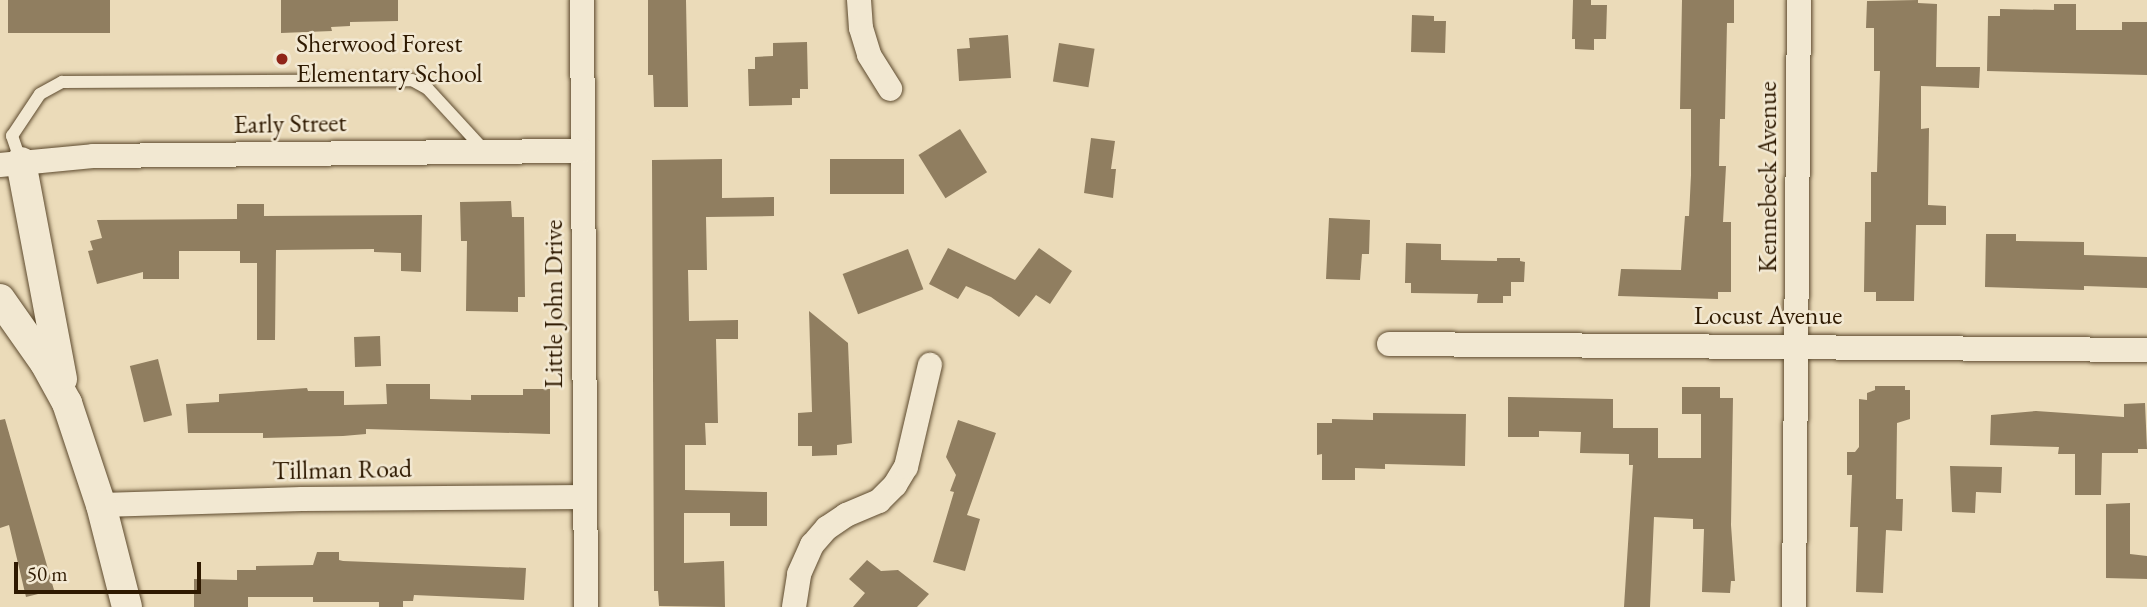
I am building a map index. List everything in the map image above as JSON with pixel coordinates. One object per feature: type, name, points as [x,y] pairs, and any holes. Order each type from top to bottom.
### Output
[{"type":"street","name":"Little John Drive","points":[[582,0],[586,607]]},
{"type":"street","points":[[859,0],[861,28],[869,55],[890,89]]},
{"type":"street","name":"Kennebeck Avenue","points":[[1794,607],[1799,0]]},
{"type":"street","name":"Early Street","points":[[11,164],[93,156],[582,151]]},
{"type":"street","points":[[11,164],[66,403],[101,505],[127,607]]},
{"type":"street","points":[[0,299],[45,363],[66,403]]},
{"type":"street","name":"Locust Avenue","points":[[1389,344],[2147,350]]},
{"type":"street","points":[[794,607],[799,574],[812,545],[827,528],[846,515],[879,501],[895,485],[906,467],[930,365]]},
{"type":"street","name":"Tillman Road","points":[[101,505],[302,499],[585,497]]},
{"type":"lane","points":[[11,164],[12,136],[40,94],[62,82],[412,80],[428,89],[486,152]]},
{"type":"building","points":[[8,0],[110,0],[110,33],[8,33]]},
{"type":"building","points":[[281,0],[398,0],[398,21],[350,22],[350,26],[331,27],[332,31],[281,33]]},
{"type":"building","points":[[648,0],[686,0],[688,107],[654,107],[653,75],[648,75]]},
{"type":"building","points":[[1573,0],[1591,0],[1591,5],[1607,5],[1606,39],[1594,39],[1594,50],[1575,49],[1575,39],[1572,39]]},
{"type":"building","points":[[1682,0],[1734,0],[1734,23],[1727,23],[1725,119],[1720,119],[1719,166],[1726,166],[1723,222],[1731,222],[1731,292],[1718,292],[1718,299],[1618,296],[1621,269],[1681,270],[1685,216],[1689,216],[1691,175],[1691,109],[1680,109]]},
{"type":"building","points":[[1918,0],[1918,3],[1937,4],[1936,67],[1980,67],[1979,88],[1921,86],[1921,129],[1929,128],[1928,205],[1946,206],[1946,225],[1916,225],[1914,301],[1876,301],[1876,292],[1864,292],[1865,222],[1871,222],[1871,172],[1877,172],[1880,71],[1874,71],[1874,28],[1866,28],[1867,1]]},
{"type":"building","points":[[2054,4],[2076,4],[2076,30],[2122,30],[2122,22],[2147,22],[2147,75],[1987,71],[1988,16],[2000,16],[2000,9],[2054,10]]},
{"type":"building","points":[[1412,15],[1434,16],[1434,21],[1446,21],[1445,53],[1411,52]]},
{"type":"building","points":[[1008,35],[1011,78],[959,81],[957,49],[970,48],[969,38]]},
{"type":"building","points":[[807,42],[808,89],[800,89],[800,98],[792,98],[792,105],[749,106],[748,69],[755,69],[755,57],[773,56],[773,43]]},
{"type":"building","points":[[1059,43],[1095,49],[1088,87],[1053,82]]},
{"type":"building","points":[[960,129],[987,172],[945,198],[918,155]]},
{"type":"building","points":[[1091,138],[1115,141],[1111,169],[1116,169],[1113,198],[1084,193]]},
{"type":"building","points":[[722,159],[722,198],[774,197],[774,216],[706,217],[707,270],[688,270],[689,321],[738,320],[738,339],[716,339],[718,423],[705,423],[706,445],[685,445],[685,490],[767,492],[767,526],[730,526],[730,513],[684,513],[684,563],[724,561],[725,607],[659,606],[658,591],[654,591],[652,160]]},
{"type":"building","points":[[830,159],[904,159],[904,194],[830,194]]},
{"type":"building","points":[[511,201],[512,217],[524,217],[525,297],[518,297],[518,312],[466,311],[467,241],[461,241],[460,202]]},
{"type":"building","points":[[237,204],[264,204],[264,216],[422,215],[421,272],[401,271],[401,253],[374,252],[374,249],[276,250],[275,340],[257,340],[257,263],[240,263],[240,251],[179,251],[179,279],[143,279],[143,272],[97,284],[88,251],[93,250],[90,241],[102,238],[97,220],[237,219]]},
{"type":"building","points":[[1329,218],[1370,220],[1369,254],[1362,254],[1360,280],[1326,279]]},
{"type":"building","points":[[1986,234],[2016,234],[2016,241],[2084,242],[2084,255],[2147,257],[2147,288],[2084,286],[2084,290],[1985,287]]},
{"type":"building","points":[[1406,243],[1441,244],[1441,260],[1497,261],[1497,258],[1520,258],[1520,261],[1525,262],[1524,282],[1511,282],[1511,296],[1503,296],[1503,303],[1477,303],[1478,294],[1411,293],[1411,283],[1405,283]]},
{"type":"building","points":[[948,248],[1015,280],[1039,248],[1072,271],[1050,304],[1036,295],[1019,317],[991,297],[966,286],[958,299],[929,284]]},
{"type":"building","points":[[908,249],[923,289],[858,314],[843,274]]},
{"type":"building","points":[[809,311],[848,343],[852,443],[837,445],[837,455],[812,456],[812,446],[798,446],[798,413],[812,412]]},
{"type":"building","points":[[380,336],[381,366],[355,367],[354,337]]},
{"type":"building","points":[[158,359],[172,415],[144,422],[130,366]]},
{"type":"building","points":[[386,384],[430,384],[430,399],[471,400],[471,395],[523,395],[523,389],[550,389],[550,434],[366,429],[366,434],[263,438],[263,433],[188,433],[186,404],[219,402],[219,394],[307,388],[308,391],[344,391],[344,405],[387,404]]},
{"type":"building","points":[[1875,386],[1905,386],[1905,390],[1910,390],[1910,419],[1897,423],[1896,499],[1903,499],[1902,531],[1886,530],[1883,593],[1856,592],[1858,527],[1850,527],[1852,475],[1847,475],[1847,452],[1855,452],[1859,447],[1859,399],[1867,400],[1867,393],[1875,390]]},
{"type":"building","points":[[1682,387],[1720,387],[1720,398],[1733,398],[1731,525],[1735,581],[1731,581],[1730,593],[1702,592],[1704,529],[1693,529],[1693,519],[1654,517],[1650,607],[1624,607],[1633,465],[1629,465],[1629,454],[1580,453],[1581,432],[1539,431],[1539,437],[1508,437],[1508,397],[1613,399],[1613,428],[1658,428],[1658,458],[1701,458],[1701,414],[1682,414]]},
{"type":"building","points":[[2145,403],[2147,449],[2138,449],[2138,453],[2102,453],[2101,495],[2075,495],[2075,454],[2058,454],[2059,447],[1990,445],[1991,415],[2036,411],[2124,417],[2124,404]]},
{"type":"building","points":[[1373,413],[1466,414],[1465,466],[1385,464],[1385,469],[1355,468],[1355,480],[1322,480],[1322,454],[1317,455],[1317,423],[1332,423],[1332,419],[1373,420]]},
{"type":"building","points":[[5,419],[54,590],[26,597],[9,525],[0,528],[0,420]]},
{"type":"building","points":[[958,420],[996,433],[967,515],[980,519],[965,571],[933,562],[954,492],[950,491],[956,475],[946,457]]},
{"type":"building","points":[[1950,466],[2002,467],[2001,493],[1976,492],[1975,513],[1952,512]]},
{"type":"building","points":[[2130,503],[2130,554],[2147,556],[2147,579],[2106,578],[2106,504]]},
{"type":"building","points":[[317,552],[339,552],[339,560],[343,561],[526,568],[524,600],[414,595],[413,601],[403,601],[403,607],[379,607],[379,602],[313,602],[313,597],[248,597],[248,607],[194,607],[194,579],[237,580],[237,570],[256,570],[256,566],[313,565]]},
{"type":"building","points":[[867,560],[881,571],[898,570],[929,594],[917,607],[853,607],[865,593],[849,579]]},
{"type":"place","name":"Sherwood Forest Elementary School","points":[[282,59]]}]
